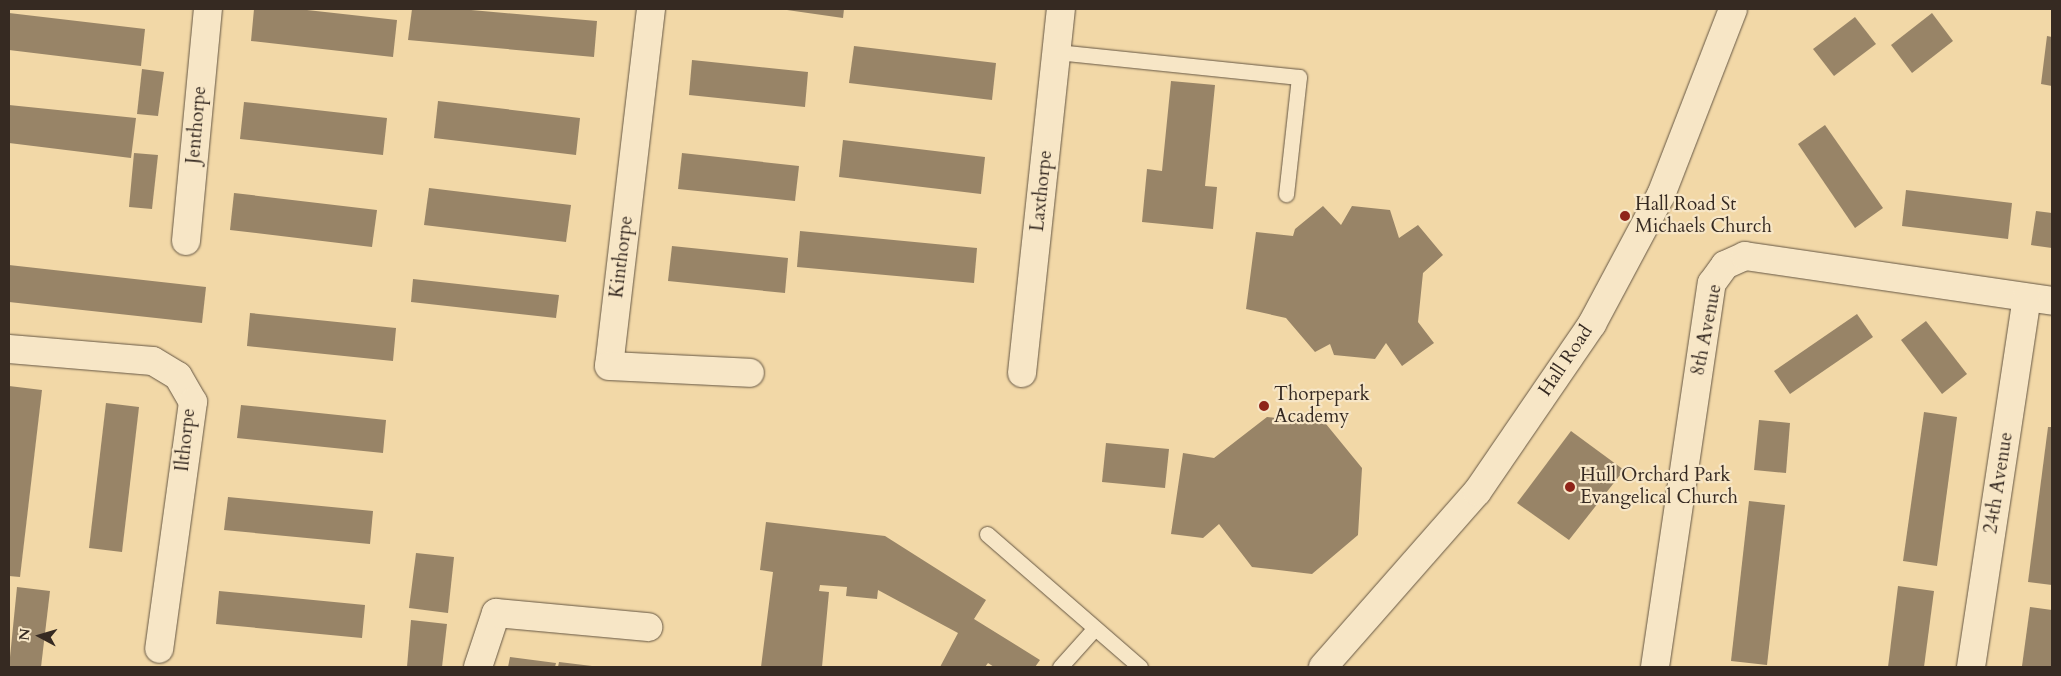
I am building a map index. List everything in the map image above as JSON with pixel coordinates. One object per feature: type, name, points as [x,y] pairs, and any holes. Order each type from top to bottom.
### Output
[{"type":"street","name":"Jenthorpe","points":[[186,241],[208,9]]},
{"type":"street","name":"Kinthorpe","points":[[651,9],[609,366],[750,373]]},
{"type":"street","name":"Laxthorpe","points":[[1022,373],[1061,9]]},
{"type":"street","name":"Hall Road","points":[[1323,667],[1477,492],[1592,324],[1661,195],[1733,9]]},
{"type":"street","name":"8th Avenue","points":[[1655,667],[1712,283],[1725,265],[1745,256],[2039,300]]},
{"type":"street","name":"24th Avenue","points":[[1971,667],[2039,300]]},
{"type":"street","name":"Ilthorpe","points":[[9,349],[153,361],[178,376],[193,402],[159,649]]},
{"type":"street","points":[[478,667],[496,613],[648,627]]},
{"type":"lane","points":[[1057,52],[1299,77],[1286,194]]},
{"type":"lane","points":[[987,534],[1140,667]]},
{"type":"lane","points":[[1060,667],[1095,628]]},
{"type":"building","points":[[254,9],[298,9],[397,20],[393,57],[251,41]]},
{"type":"building","points":[[412,9],[460,9],[597,21],[594,57],[408,40]]},
{"type":"building","points":[[780,9],[844,9],[843,18]]},
{"type":"building","points":[[9,13],[145,29],[141,66],[9,50]]},
{"type":"building","points":[[1932,13],[1953,41],[1912,73],[1891,45]]},
{"type":"building","points":[[1855,17],[1876,44],[1834,76],[1813,49]]},
{"type":"building","points":[[2047,36],[2052,37],[2052,86],[2041,84]]},
{"type":"building","points":[[854,46],[996,63],[992,100],[849,83]]},
{"type":"building","points":[[692,60],[808,72],[805,107],[689,95]]},
{"type":"building","points":[[142,69],[164,72],[158,116],[137,114]]},
{"type":"building","points":[[1171,81],[1215,85],[1205,186],[1217,187],[1213,229],[1142,222],[1147,169],[1162,171]]},
{"type":"building","points":[[438,101],[580,118],[576,155],[434,138]]},
{"type":"building","points":[[244,102],[387,118],[383,155],[240,139]]},
{"type":"building","points":[[9,105],[136,118],[131,158],[9,143]]},
{"type":"building","points":[[1825,125],[1883,208],[1855,228],[1798,144]]},
{"type":"building","points":[[843,140],[985,157],[981,194],[839,177]]},
{"type":"building","points":[[134,153],[158,155],[152,209],[129,207]]},
{"type":"building","points":[[682,153],[799,166],[795,201],[678,189]]},
{"type":"building","points":[[429,188],[571,205],[566,242],[424,225]]},
{"type":"building","points":[[1906,190],[2012,203],[2008,239],[1902,226]]},
{"type":"building","points":[[234,193],[377,210],[372,247],[230,230]]},
{"type":"building","points":[[1323,206],[1341,225],[1352,206],[1390,210],[1399,238],[1418,225],[1443,255],[1423,273],[1418,322],[1434,343],[1402,366],[1386,343],[1375,359],[1334,355],[1330,344],[1315,352],[1286,318],[1246,309],[1256,232],[1293,236],[1295,229]]},
{"type":"building","points":[[2036,211],[2052,213],[2052,248],[2031,245]]},
{"type":"building","points":[[800,231],[977,248],[974,283],[797,267]]},
{"type":"building","points":[[672,246],[788,258],[785,293],[668,281]]},
{"type":"building","points":[[9,265],[206,287],[202,323],[9,302]]},
{"type":"building","points":[[413,279],[559,295],[556,318],[411,302]]},
{"type":"building","points":[[250,313],[396,328],[393,361],[247,346]]},
{"type":"building","points":[[1857,314],[1873,337],[1790,394],[1774,371]]},
{"type":"building","points":[[1926,321],[1967,374],[1942,394],[1901,340]]},
{"type":"building","points":[[9,386],[42,390],[20,577],[9,576]]},
{"type":"building","points":[[106,403],[139,407],[122,552],[89,548]]},
{"type":"building","points":[[241,405],[386,420],[383,453],[237,438]]},
{"type":"building","points":[[1924,412],[1957,417],[1937,566],[1903,561]]},
{"type":"building","points":[[1267,417],[1326,424],[1362,468],[1358,535],[1312,574],[1252,567],[1219,524],[1203,538],[1171,534],[1183,453],[1214,458]]},
{"type":"building","points":[[1759,420],[1790,423],[1786,473],[1754,470]]},
{"type":"building","points":[[2048,427],[2052,427],[2052,585],[2028,582]]},
{"type":"building","name":"Hull Orchard Park Evangelical Church","points":[[1571,431],[1624,470],[1569,540],[1517,503]]},
{"type":"building","points":[[1106,443],[1169,449],[1165,488],[1102,482]]},
{"type":"building","points":[[228,497],[373,511],[370,544],[224,530]]},
{"type":"building","points":[[1749,501],[1785,505],[1767,665],[1731,661]]},
{"type":"building","points":[[766,522],[885,536],[986,600],[974,619],[1040,660],[1035,667],[994,667],[988,663],[985,667],[940,667],[958,633],[878,590],[877,599],[846,596],[847,587],[820,585],[819,591],[829,592],[822,667],[761,667],[773,572],[760,570]]},
{"type":"building","points":[[416,553],[454,557],[448,613],[409,608]]},
{"type":"building","points":[[1898,586],[1934,591],[1924,667],[1888,667]]},
{"type":"building","points":[[17,587],[50,591],[41,667],[9,667]]},
{"type":"building","points":[[219,591],[365,605],[362,638],[216,624]]},
{"type":"building","points":[[2030,607],[2052,610],[2052,667],[2022,666]]},
{"type":"building","points":[[411,620],[447,624],[442,667],[407,667]]},
{"type":"building","points":[[510,657],[556,663],[555,667],[508,667]]},
{"type":"building","points":[[559,662],[592,666],[592,667],[558,667]]},
{"type":"place","name":"Hall Road St Michaels Church","points":[[1625,216]]},
{"type":"place","name":"Thorpepark Academy","points":[[1264,406]]},
{"type":"place","name":"Hull Orchard Park Evangelical Church","points":[[1570,487]]}]
